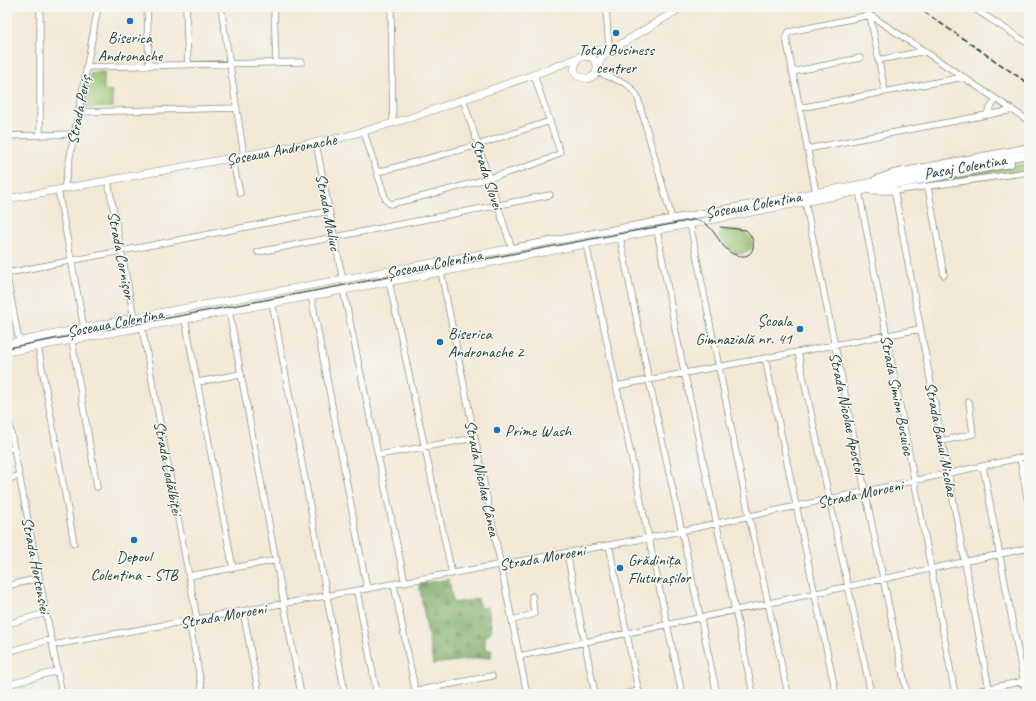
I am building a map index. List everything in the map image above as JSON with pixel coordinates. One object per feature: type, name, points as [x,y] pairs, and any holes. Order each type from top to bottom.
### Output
[{"type":"highway","name":"Pasaj Colentina","points":[[902,180],[1029,154]]},
{"type":"highway","name":"Pasaj Colentina","points":[[902,180],[1029,160]]},
{"type":"main road","points":[[629,40],[577,59],[574,65],[575,73],[584,79],[592,78],[605,55],[682,7]]},
{"type":"main road","points":[[585,55],[595,59],[597,69]]},
{"type":"main road","name":"Șoseaua Andronache","points":[[7,199],[316,143],[364,132],[577,59]]},
{"type":"main road","name":"Șoseaua Andronache","points":[[547,70],[565,68],[575,73]]},
{"type":"main road","name":"Șoseaua Colentina","points":[[7,352],[141,329],[272,302],[441,272],[690,224],[902,180]]},
{"type":"main road","name":"Șoseaua Colentina","points":[[7,344],[137,318],[816,193],[860,188],[894,188],[902,180]]},
{"type":"street","points":[[40,7],[40,135]]},
{"type":"street","name":"Strada Periș","points":[[61,189],[74,134],[98,7]]},
{"type":"street","points":[[147,7],[149,66]]},
{"type":"street","points":[[186,7],[188,65]]},
{"type":"street","points":[[221,7],[244,156]]},
{"type":"street","points":[[274,7],[276,63]]},
{"type":"street","points":[[391,7],[393,123]]},
{"type":"street","points":[[606,7],[609,48]]},
{"type":"street","points":[[972,7],[1029,44]]},
{"type":"street","points":[[870,15],[884,92]]},
{"type":"street","points":[[816,193],[792,72],[787,34],[870,15],[1029,121]]},
{"type":"street","points":[[878,60],[925,51]]},
{"type":"street","points":[[792,72],[860,58]]},
{"type":"street","points":[[86,67],[302,62]]},
{"type":"street","points":[[597,69],[627,84],[637,95],[672,219]]},
{"type":"street","points":[[364,132],[389,203],[489,178],[559,154],[560,151],[534,75]]},
{"type":"street","points":[[799,108],[964,77]]},
{"type":"street","name":"Strada Slovei","points":[[463,99],[499,205],[512,249]]},
{"type":"street","points":[[986,115],[996,99]]},
{"type":"street","points":[[78,112],[236,108]]},
{"type":"street","points":[[807,149],[1013,110]]},
{"type":"street","points":[[378,172],[478,145],[550,121]]},
{"type":"street","points":[[7,136],[74,134]]},
{"type":"street","name":"Strada Maliuc","points":[[316,143],[343,281]]},
{"type":"street","name":"Șoseaua Colentina","points":[[860,188],[892,173],[1029,147]]},
{"type":"street","points":[[232,158],[240,193]]},
{"type":"street","name":"Șoseaua Colentina","points":[[894,188],[928,187],[1029,172]]},
{"type":"street","name":"Strada Cornișor","points":[[108,181],[122,252],[137,318],[141,329]]},
{"type":"street","points":[[928,187],[944,275]]},
{"type":"street","name":"Strada Simion Busuioc","points":[[860,188],[955,694]]},
{"type":"street","name":"Strada Banul Nicolae","points":[[894,188],[989,691]]},
{"type":"street","points":[[61,189],[84,328]]},
{"type":"street","points":[[258,252],[550,195]]},
{"type":"street","name":"Strada Nicolae Apostol","points":[[805,201],[906,694]]},
{"type":"street","points":[[7,273],[329,211]]},
{"type":"street","points":[[690,224],[749,516],[788,694]]},
{"type":"street","points":[[657,230],[684,374],[752,694]]},
{"type":"street","points":[[620,237],[649,380],[717,694]]},
{"type":"street","points":[[586,244],[682,694]]},
{"type":"street","name":"Strada Nicolae Cânea","points":[[439,262],[527,694]]},
{"type":"street","points":[[7,277],[19,341]]},
{"type":"street","points":[[389,281],[452,574]]},
{"type":"street","points":[[344,289],[405,583]]},
{"type":"street","points":[[311,295],[367,589]]},
{"type":"street","points":[[272,302],[345,694]]},
{"type":"street","points":[[230,310],[301,694]]},
{"type":"street","points":[[185,319],[233,568]]},
{"type":"street","name":"Strada Codălbiței","points":[[141,329],[197,620]]},
{"type":"street","points":[[616,386],[920,329]]},
{"type":"street","points":[[72,341],[97,486]]},
{"type":"street","points":[[38,346],[74,543]]},
{"type":"street","points":[[798,352],[871,694]]},
{"type":"street","points":[[765,358],[836,694]]},
{"type":"street","points":[[198,382],[241,374]]},
{"type":"street","points":[[942,441],[973,434],[969,402]]},
{"type":"street","name":"Strada Hortensiei","points":[[7,413],[62,694]]},
{"type":"street","points":[[378,455],[475,438]]},
{"type":"street","points":[[7,449],[14,448]]},
{"type":"street","name":"Strada Moroeni","points":[[7,652],[52,642],[197,620],[648,538],[1029,456]]},
{"type":"street","points":[[1020,458],[1029,508]]},
{"type":"street","points":[[983,466],[1026,681],[1026,694]]},
{"type":"street","points":[[7,480],[19,475]]},
{"type":"street","points":[[609,545],[639,693],[624,694]]},
{"type":"street","points":[[519,656],[1029,548]]},
{"type":"street","points":[[567,553],[595,694]]},
{"type":"street","points":[[189,576],[277,560]]},
{"type":"street","points":[[7,586],[39,578]]},
{"type":"street","points":[[394,585],[416,692],[492,676]]},
{"type":"street","points":[[356,591],[376,694]]},
{"type":"street","points":[[513,620],[534,614],[532,596]]},
{"type":"street","points":[[243,611],[258,694]]},
{"type":"street","points":[[7,624],[46,613]]},
{"type":"street","points":[[189,621],[203,694]]},
{"type":"street","points":[[7,685],[57,671]]},
{"type":"street","points":[[961,694],[989,691],[1026,681]]},
{"type":"green space","points":[[104,72],[104,91],[112,91],[113,107],[83,108],[91,73]]},
{"type":"green space","points":[[1029,163],[1029,171],[899,188]]},
{"type":"green space","points":[[722,230],[739,231],[747,234],[752,241],[751,249],[741,254],[732,251],[719,237]]},
{"type":"green space","points":[[449,579],[453,603],[478,599],[480,608],[488,607],[492,630],[485,638],[485,649],[492,650],[491,657],[433,664],[419,584]]},
{"type":"tram line","points":[[7,348],[694,220],[701,221],[707,225],[730,252],[742,256],[751,253],[753,249],[752,240],[746,230],[720,227]]},
{"type":"railway","points":[[917,7],[1029,84]]},
{"type":"place","name":"Biserica Andronache","points":[[130,21]]},
{"type":"place","name":"Total Business centrer","points":[[616,33]]},
{"type":"place","name":"Școala Gimnazială nr. 41","points":[[800,329]]},
{"type":"place","name":"Biserica Andronache 2","points":[[440,342]]},
{"type":"place","name":"Prime Wash","points":[[497,430]]},
{"type":"place","name":"Depoul Colentina - STB","points":[[134,540]]},
{"type":"place","name":"Grădinița Fluturașilor","points":[[620,568]]}]
